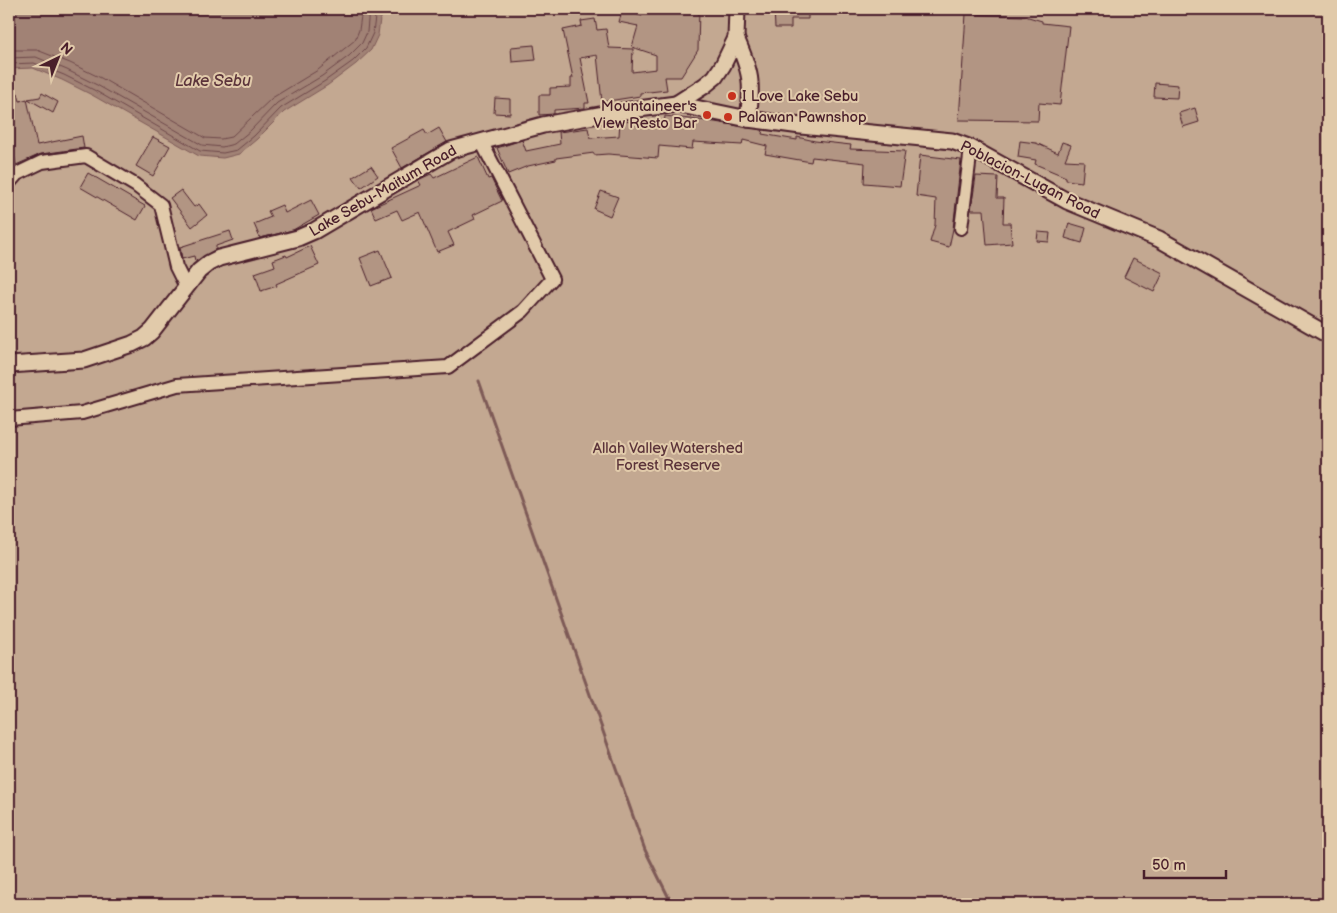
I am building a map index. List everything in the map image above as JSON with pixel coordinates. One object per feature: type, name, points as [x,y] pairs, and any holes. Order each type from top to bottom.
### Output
[{"type":"main road","points":[[676,104],[692,95],[714,77],[723,65],[736,38],[737,9]]},
{"type":"main road","points":[[736,38],[745,58],[751,82],[748,119]]},
{"type":"main road","name":"Poblacion-Lugan Road","points":[[676,104],[748,119],[851,132],[942,138],[971,148],[1074,204],[1159,239],[1328,335]]},
{"type":"main road","name":"Lake Sebu-Maitum Road","points":[[9,365],[84,360],[132,344],[144,338],[152,331],[199,271],[209,263],[219,258],[298,238],[314,231],[444,153],[463,145],[542,125],[676,104]]},
{"type":"street","points":[[9,419],[82,413],[177,386],[448,367],[523,311],[552,279],[481,141]]},
{"type":"street","points":[[961,228],[971,148]]},
{"type":"street","points":[[9,183],[17,174],[42,162],[86,156],[135,185],[161,205],[176,267],[186,287]]},
{"type":"path","points":[[958,9],[965,13]]},
{"type":"green space","name":"Allah Valley Watershed Forest Reserve","points":[[9,9],[1328,9],[1328,904],[9,904]]},
{"type":"water","name":"Lake Sebu","points":[[9,9],[381,9],[381,11],[378,35],[371,50],[356,64],[328,85],[284,112],[239,154],[223,158],[199,156],[62,80],[33,68],[9,69]]},
{"type":"building","points":[[643,9],[699,9],[698,50],[681,77],[665,77],[667,90],[640,93],[640,96],[602,102],[597,55],[580,58],[589,103],[585,103],[585,108],[554,110],[554,114],[539,115],[539,95],[550,95],[550,88],[571,87],[571,78],[573,78],[563,30],[582,26],[581,21],[595,19],[597,30],[606,29],[609,48],[633,49],[632,72],[656,69],[656,55],[632,47],[638,26],[619,22],[622,11],[642,16]]},
{"type":"building","points":[[774,9],[808,9],[808,19],[791,19],[791,28],[775,28]]},
{"type":"building","points":[[966,14],[1025,16],[1042,21],[1042,23],[1069,26],[1060,105],[1039,103],[1038,121],[959,120]]},
{"type":"building","points":[[534,45],[536,60],[512,62],[511,47]]},
{"type":"building","points":[[1155,83],[1178,85],[1177,98],[1154,97]]},
{"type":"building","points":[[18,93],[20,101],[27,99],[37,145],[82,136],[84,148],[41,154],[16,165],[9,128],[9,95]]},
{"type":"building","points":[[42,93],[58,102],[53,113],[28,99],[40,97]]},
{"type":"building","points":[[495,98],[510,99],[510,114],[494,113]]},
{"type":"building","points":[[1195,108],[1199,122],[1183,127],[1179,113]]},
{"type":"building","points":[[665,116],[763,130],[762,134],[797,140],[797,137],[851,145],[850,149],[905,151],[900,186],[864,183],[865,163],[812,157],[811,162],[765,154],[767,146],[743,140],[742,145],[693,142],[692,149],[659,146],[658,158],[608,154],[594,155],[594,153],[556,158],[556,160],[528,166],[508,174],[497,148],[522,140],[526,151],[560,144],[559,132],[588,128],[590,138],[619,136],[620,121],[664,124]]},
{"type":"building","points":[[439,128],[447,142],[402,168],[391,148],[424,130],[427,135]]},
{"type":"building","points":[[153,137],[170,146],[153,176],[136,166]]},
{"type":"building","points":[[1020,141],[1036,143],[1058,153],[1062,142],[1071,145],[1065,160],[1084,161],[1082,182],[1066,180],[1066,177],[1035,164],[1036,160],[1018,157]]},
{"type":"building","points":[[920,155],[961,160],[953,229],[949,247],[930,242],[935,225],[936,199],[916,196]]},
{"type":"building","points":[[478,157],[488,179],[491,178],[502,201],[473,215],[475,219],[448,232],[454,245],[437,252],[420,212],[402,220],[397,210],[376,219],[371,208],[421,185],[418,180],[431,174],[434,178]]},
{"type":"building","points":[[371,166],[378,176],[361,188],[353,177]]},
{"type":"building","points":[[88,173],[145,206],[137,220],[80,187]]},
{"type":"building","points":[[976,176],[998,177],[997,198],[1004,198],[1003,223],[1010,223],[1012,243],[987,245],[984,210],[971,210]]},
{"type":"building","points":[[181,190],[194,207],[199,204],[207,215],[192,227],[170,198]]},
{"type":"building","points":[[601,191],[618,197],[610,216],[594,209]]},
{"type":"building","points":[[311,200],[319,215],[293,230],[260,238],[254,224],[271,217],[268,211],[282,205],[285,213]]},
{"type":"building","points":[[1069,223],[1086,228],[1082,243],[1065,238]]},
{"type":"building","points":[[230,231],[233,240],[216,246],[216,249],[198,260],[195,261],[194,256],[182,259],[180,247]]},
{"type":"building","points":[[1038,232],[1050,233],[1049,242],[1037,241]]},
{"type":"building","points":[[310,246],[319,265],[276,284],[277,286],[261,291],[255,273],[275,266],[273,260],[286,255],[287,257]]},
{"type":"building","points":[[380,250],[392,278],[371,286],[360,258]]},
{"type":"building","points":[[1133,258],[1163,273],[1154,292],[1124,277]]},
{"type":"waterway","points":[[479,381],[645,850],[672,904]]},
{"type":"place","name":"I Love Lake Sebu","points":[[732,96]]},
{"type":"place","name":"Mountaineer's View Resto Bar","points":[[707,115]]},
{"type":"place","name":"Palawan Pawnshop","points":[[728,117]]}]
